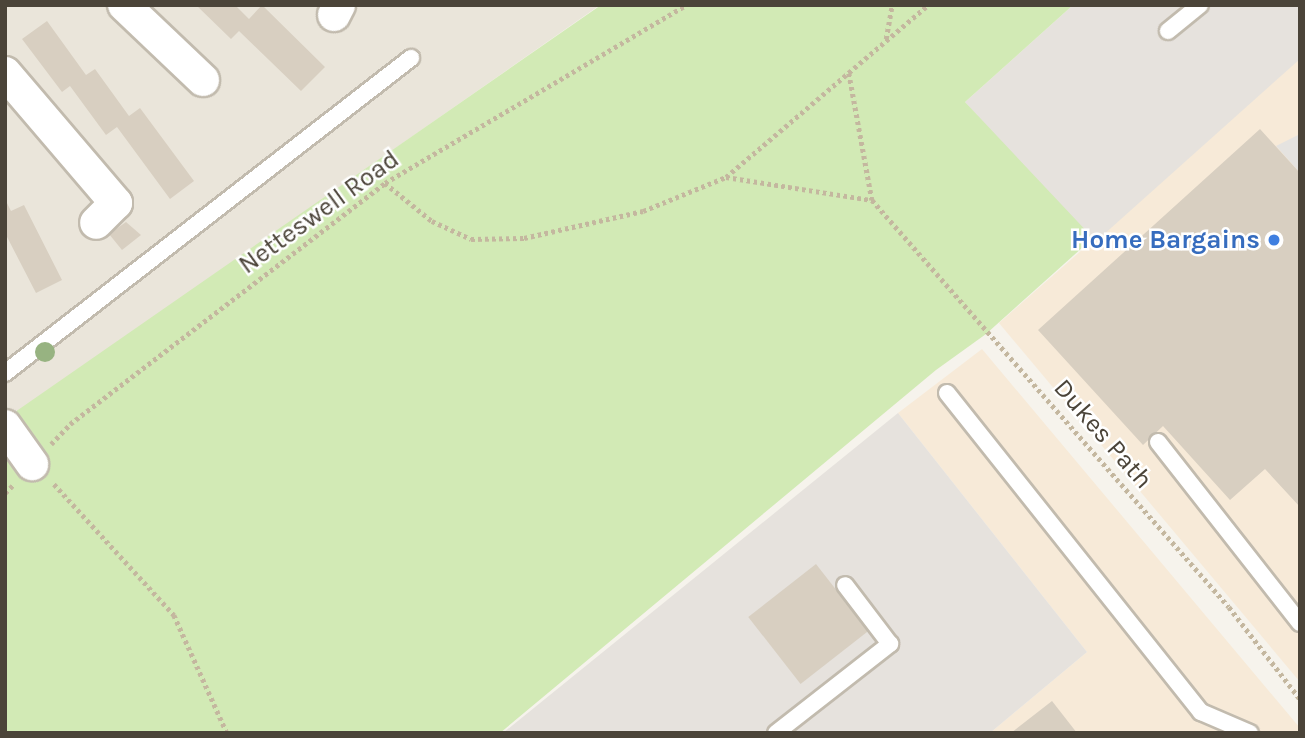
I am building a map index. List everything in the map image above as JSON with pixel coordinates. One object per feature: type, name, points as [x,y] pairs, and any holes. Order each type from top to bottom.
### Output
[{"type":"street","points":[[124,5],[202,80]]},
{"type":"street","points":[[5,73],[116,203],[96,223]]},
{"type":"street","points":[[5,426],[32,464]]},
{"type":"lane","points":[[1168,31],[1200,5]]},
{"type":"lane","points":[[5,373],[411,58]]},
{"type":"lane","points":[[947,393],[1201,712],[1250,733]]},
{"type":"lane","points":[[1158,442],[1300,622]]},
{"type":"lane","points":[[776,733],[890,644],[845,585]]},
{"type":"path","name":"Netteswell Road","points":[[5,493],[70,424],[385,183],[686,5]]},
{"type":"path","points":[[886,40],[892,5]]},
{"type":"path","points":[[385,183],[432,220],[471,239],[524,238],[615,220],[726,177],[928,5]]},
{"type":"path","points":[[726,177],[872,200],[849,73]]},
{"type":"path","name":"Dukes Path","points":[[872,200],[1229,607],[1300,699]]},
{"type":"path","points":[[32,464],[82,510],[174,615],[227,733]]},
{"type":"shaded area","points":[[5,5],[600,5],[5,421]]},
{"type":"shaded area","points":[[1073,5],[1300,5],[1300,59],[1092,245],[965,102]]},
{"type":"shaded area","points":[[1300,58],[1300,682],[999,323]]},
{"type":"shaded area","points":[[1300,134],[1300,173],[1276,146]]},
{"type":"shaded area","points":[[982,349],[1300,728],[1300,733],[990,733],[1087,652],[898,413]]},
{"type":"shaded area","points":[[898,413],[1087,652],[990,733],[503,733]]},
{"type":"green space","points":[[601,5],[1073,5],[965,102],[1093,238],[986,334],[936,370],[500,733],[5,733],[5,419]]},
{"type":"building","points":[[196,5],[235,5],[249,19],[262,5],[325,67],[301,91],[239,31],[231,39]]},
{"type":"building","points":[[47,21],[86,75],[95,69],[129,116],[140,108],[194,181],[170,199],[117,127],[106,135],[70,86],[62,92],[22,39]]},
{"type":"building","points":[[1260,129],[1300,173],[1300,507],[1265,469],[1230,500],[1163,426],[1143,445],[1038,330]]},
{"type":"building","points":[[5,199],[11,211],[24,205],[62,280],[36,293],[5,233]]},
{"type":"building","points":[[126,222],[141,235],[122,250],[109,234]]},
{"type":"building","points":[[816,564],[868,631],[801,684],[748,617]]},
{"type":"building","points":[[1052,701],[1077,733],[1011,733]]},
{"type":"place","name":"Home Bargains","points":[[1274,240]]}]
